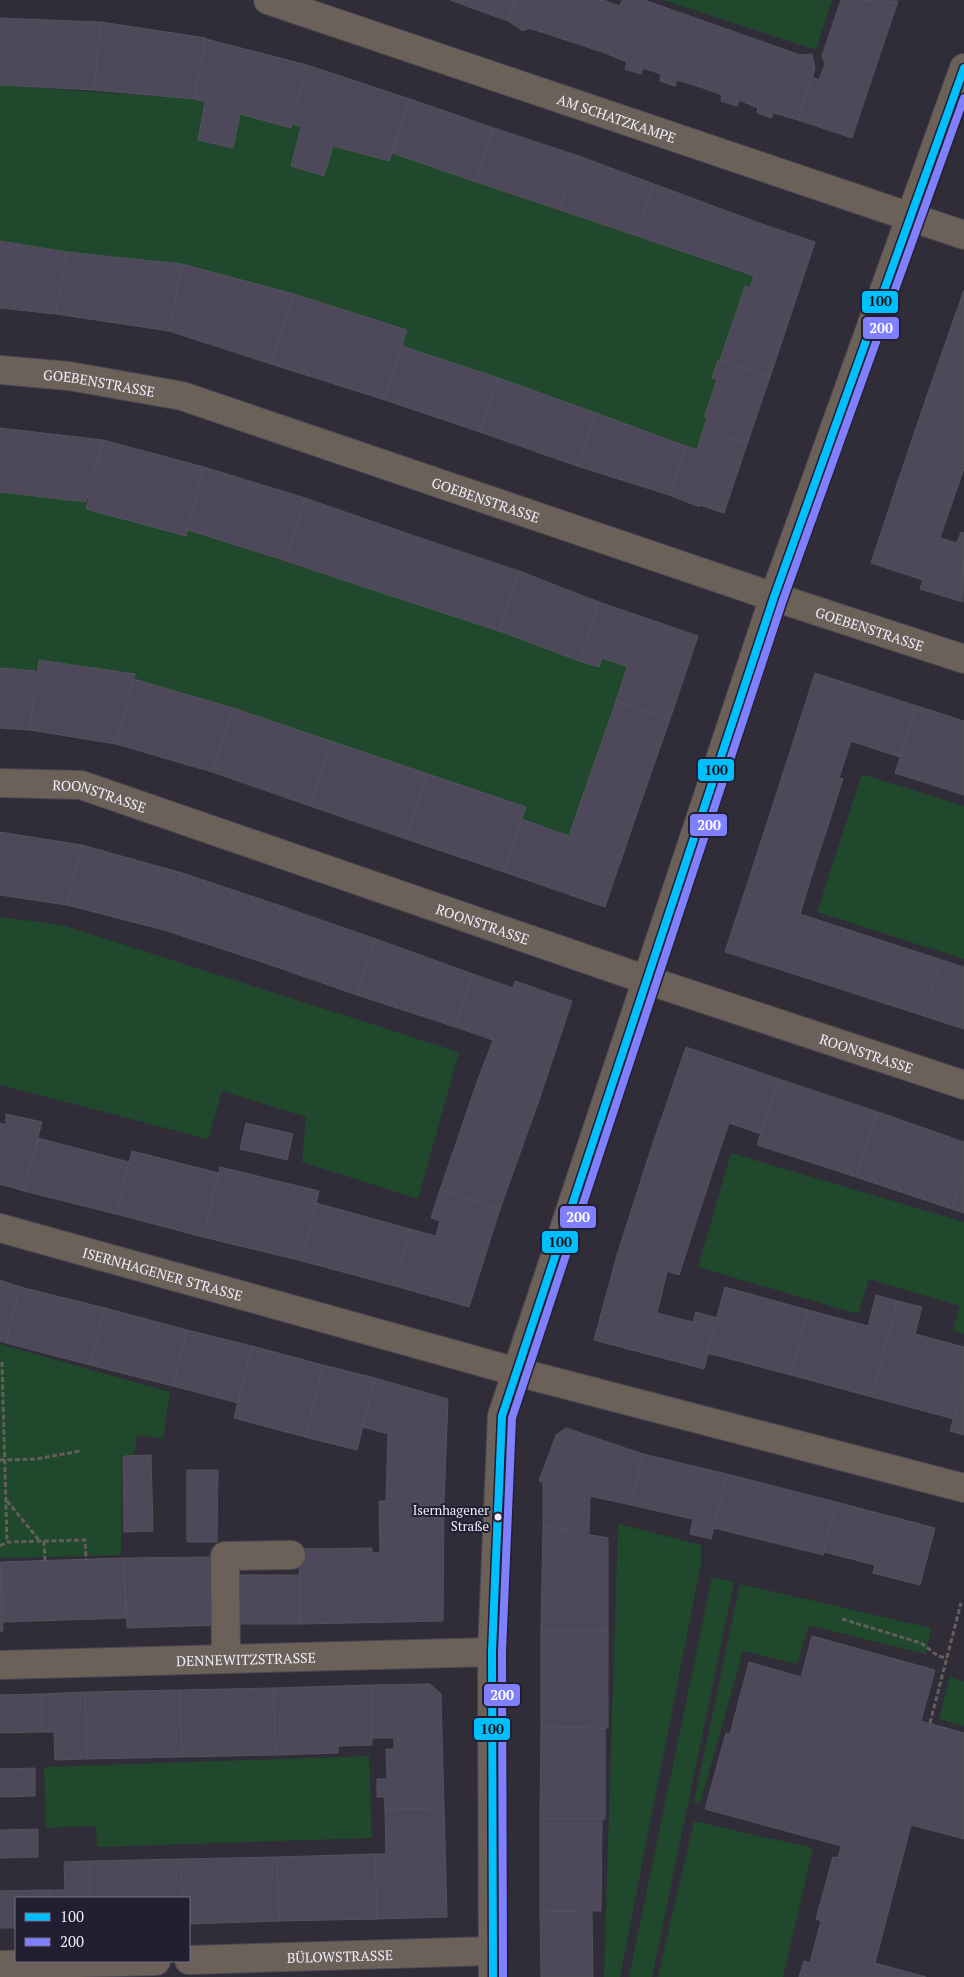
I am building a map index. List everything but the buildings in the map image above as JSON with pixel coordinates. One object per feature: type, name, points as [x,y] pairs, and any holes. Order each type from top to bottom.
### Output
[{"type":"street","name":"AM SCHATZKAMPE","points":[[268,0],[314,7],[964,235]]},
{"type":"street","points":[[492,1964],[492,1652],[502,1416],[774,597],[964,68]]},
{"type":"street","name":"GOEBENSTRASSE","points":[[0,370],[69,376],[182,396],[774,597],[964,659]]},
{"type":"street","name":"ROONSTRASSE","points":[[0,783],[81,786],[647,980],[964,1084]]},
{"type":"street","name":"ISERNHAGENER STRASSE","points":[[0,1228],[517,1372],[964,1488]]},
{"type":"street","points":[[226,1659],[225,1556],[291,1555]]},
{"type":"street","name":"DENNEWITZSTRASSE","points":[[0,1665],[492,1652]]},
{"type":"street","name":"BÜLOWSTRASSE","points":[[190,1960],[492,1964]]},
{"type":"street","points":[[0,1965],[117,1962]]},
{"type":"path","points":[[2,1362],[1,1381],[7,1542]]},
{"type":"path","points":[[0,1460],[36,1459],[80,1451]]},
{"type":"path","points":[[6,1501],[42,1541],[45,1561]]},
{"type":"path","points":[[0,1546],[7,1542],[85,1540],[86,1560]]},
{"type":"path","points":[[930,1724],[960,1603]]},
{"type":"path","points":[[842,1619],[921,1643],[938,1656],[947,1658]]},
{"type":"green space","points":[[663,0],[832,0],[816,50]]},
{"type":"green space","points":[[0,85],[194,99],[205,102],[198,140],[232,147],[240,114],[292,123],[301,127],[292,166],[324,176],[333,146],[389,161],[392,153],[754,276],[750,288],[745,286],[712,378],[717,380],[704,417],[707,418],[697,450],[402,346],[406,330],[294,294],[182,264],[67,252],[0,241]]},
{"type":"green space","points":[[0,492],[86,502],[86,509],[186,536],[188,530],[499,631],[598,667],[602,658],[627,667],[569,836],[522,819],[525,807],[233,708],[134,679],[135,674],[39,660],[36,671],[0,668]]},
{"type":"green space","points":[[862,774],[964,806],[964,959],[817,912]]},
{"type":"green space","points":[[0,917],[62,925],[459,1052],[418,1199],[302,1162],[306,1117],[222,1091],[208,1139],[0,1085]]},
{"type":"green space","points":[[731,1153],[964,1222],[964,1334],[953,1330],[960,1306],[869,1279],[858,1314],[698,1267]]},
{"type":"green space","points":[[0,1344],[170,1392],[163,1439],[137,1435],[134,1455],[122,1455],[121,1555],[0,1558]]},
{"type":"green space","points":[[618,1524],[701,1545],[701,1563],[620,1977],[604,1977]]},
{"type":"green space","points":[[712,1577],[734,1582],[652,1977],[629,1977]]},
{"type":"green space","points":[[740,1584],[931,1628],[926,1654],[809,1625],[797,1664],[743,1651],[700,1804],[694,1802]]},
{"type":"green space","points":[[950,1677],[964,1681],[964,1726],[939,1719]]},
{"type":"green space","points":[[369,1756],[372,1838],[97,1847],[96,1826],[46,1828],[44,1767]]},
{"type":"green space","points":[[694,1821],[813,1848],[783,1977],[658,1977]]},
{"type":"transit line","name":"100","points":[[493,1977],[492,1652],[502,1416],[774,597],[964,68]]},
{"type":"transit line","name":"200","points":[[503,1977],[502,1652],[512,1418],[783,600],[964,98]]},
{"type":"place","name":"Isernhagener Straße","points":[[498,1517]]}]
